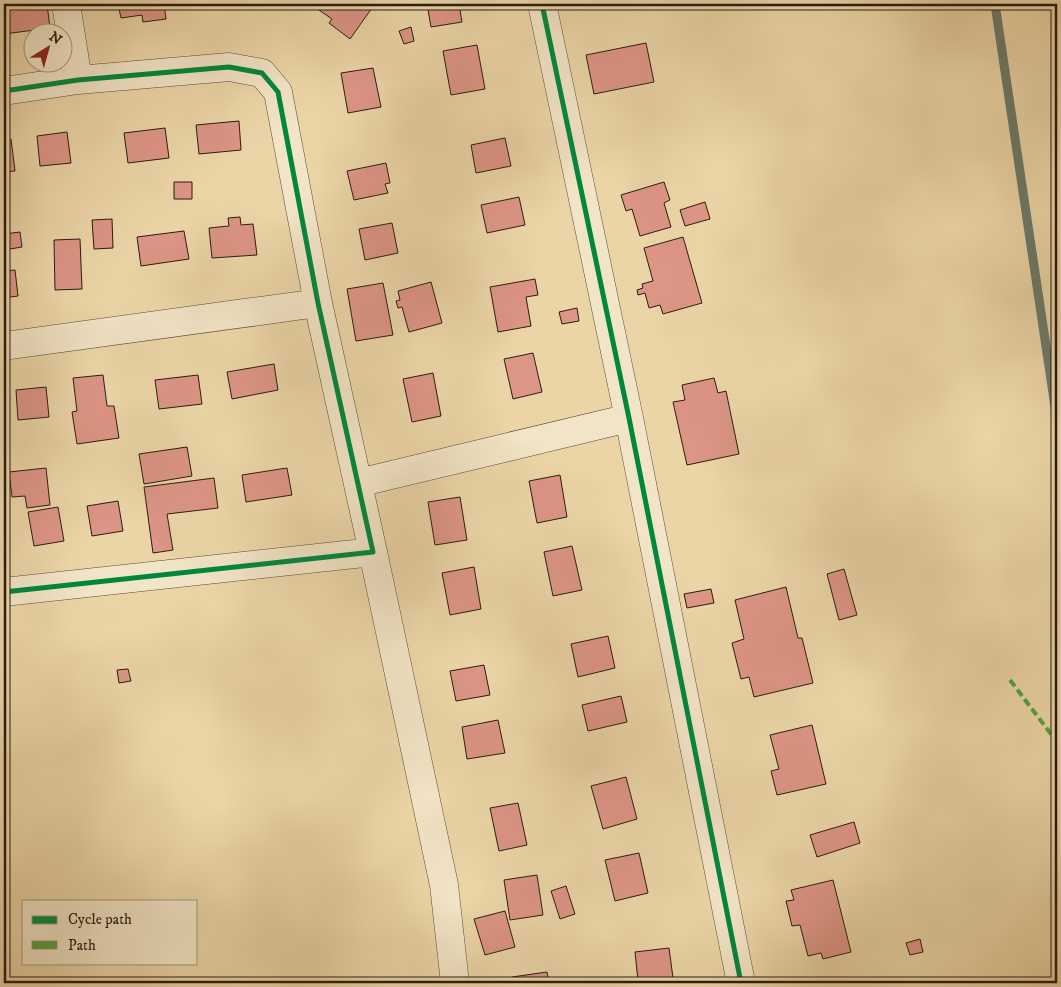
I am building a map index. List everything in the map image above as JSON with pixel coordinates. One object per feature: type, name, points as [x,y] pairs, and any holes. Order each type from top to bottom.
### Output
[{"type":"street","points":[[66,4],[78,80]]},
{"type":"street","points":[[542,4],[629,418],[741,983]]},
{"type":"street","points":[[4,91],[78,80],[229,67],[262,73],[278,92],[318,303],[444,886],[455,983]]},
{"type":"street","points":[[4,346],[318,303]]},
{"type":"street","points":[[358,483],[629,418]]},
{"type":"street","points":[[4,592],[373,552]]},
{"type":"building","points":[[4,4],[47,4],[49,22],[22,22],[22,32],[4,34]]},
{"type":"building","points":[[118,4],[164,4],[166,19],[143,22],[142,15],[121,18]]},
{"type":"building","points":[[192,4],[213,4],[193,7]]},
{"type":"building","points":[[319,4],[366,4],[372,8],[350,39],[329,23],[332,19],[316,8]]},
{"type":"building","points":[[427,4],[459,4],[462,22],[431,27]]},
{"type":"building","points":[[411,27],[414,41],[404,44],[399,31]]},
{"type":"building","points":[[646,43],[654,82],[594,94],[586,55]]},
{"type":"building","points":[[477,45],[485,89],[451,95],[443,51]]},
{"type":"building","points":[[373,68],[381,107],[348,113],[341,73]]},
{"type":"building","points":[[239,121],[241,150],[199,154],[196,125]]},
{"type":"building","points":[[165,128],[169,158],[128,163],[124,133]]},
{"type":"building","points":[[67,132],[71,163],[40,166],[37,136]]},
{"type":"building","points":[[505,138],[511,166],[476,173],[471,145]]},
{"type":"building","points":[[11,139],[15,171],[4,172],[4,140]]},
{"type":"building","points":[[386,163],[390,183],[385,184],[388,193],[354,200],[347,171]]},
{"type":"building","points":[[174,182],[192,182],[192,199],[174,199]]},
{"type":"building","points":[[664,182],[670,200],[664,203],[671,227],[640,236],[632,209],[626,211],[621,195]]},
{"type":"building","points":[[519,197],[525,225],[487,233],[481,205]]},
{"type":"building","points":[[705,202],[710,219],[685,226],[680,210]]},
{"type":"building","points":[[240,217],[241,225],[253,224],[257,255],[212,258],[209,228],[229,226],[228,218]]},
{"type":"building","points":[[112,219],[113,248],[94,249],[92,220]]},
{"type":"building","points":[[392,223],[398,253],[365,260],[359,229]]},
{"type":"building","points":[[184,231],[189,259],[141,266],[137,237]]},
{"type":"building","points":[[20,232],[22,247],[4,250],[4,234]]},
{"type":"building","points":[[683,237],[702,303],[663,314],[660,305],[649,308],[645,293],[638,295],[637,290],[643,288],[642,284],[653,281],[644,248]]},
{"type":"building","points":[[80,239],[82,289],[55,290],[54,240]]},
{"type":"building","points":[[15,270],[18,296],[4,298],[4,271]]},
{"type":"building","points":[[535,279],[538,295],[526,297],[531,326],[498,332],[490,287]]},
{"type":"building","points":[[431,282],[442,323],[409,332],[402,307],[398,308],[396,301],[400,300],[398,291]]},
{"type":"building","points":[[383,283],[393,335],[356,341],[347,289]]},
{"type":"building","points":[[577,308],[579,321],[562,324],[559,312]]},
{"type":"building","points":[[533,353],[542,392],[513,399],[504,359]]},
{"type":"building","points":[[274,364],[278,390],[232,399],[227,372]]},
{"type":"building","points":[[433,373],[441,416],[412,422],[403,379]]},
{"type":"building","points":[[103,375],[107,406],[114,406],[119,438],[77,444],[72,412],[77,411],[73,378]]},
{"type":"building","points":[[198,375],[202,404],[159,409],[155,380]]},
{"type":"building","points":[[714,378],[718,393],[726,391],[739,454],[687,465],[673,402],[685,400],[682,385]]},
{"type":"building","points":[[46,387],[49,417],[18,420],[16,390]]},
{"type":"building","points":[[187,447],[192,476],[144,484],[139,454]]},
{"type":"building","points":[[46,468],[50,505],[27,508],[25,496],[12,497],[9,472]]},
{"type":"building","points":[[287,468],[292,495],[246,502],[242,475]]},
{"type":"building","points":[[560,475],[567,517],[537,523],[529,481]]},
{"type":"building","points":[[214,478],[218,508],[167,514],[173,550],[153,553],[144,487]]},
{"type":"building","points":[[460,497],[467,540],[435,545],[428,502]]},
{"type":"building","points":[[118,501],[123,531],[92,536],[87,506]]},
{"type":"building","points":[[58,507],[64,541],[34,546],[28,512]]},
{"type":"building","points":[[572,546],[582,590],[553,596],[544,552]]},
{"type":"building","points":[[474,567],[481,609],[450,615],[442,573]]},
{"type":"building","points":[[844,569],[857,615],[839,620],[827,574]]},
{"type":"building","points":[[786,587],[798,638],[802,638],[813,683],[754,697],[749,677],[741,679],[732,643],[744,639],[735,600]]},
{"type":"building","points":[[711,589],[714,603],[687,608],[684,594]]},
{"type":"building","points":[[608,636],[615,668],[578,677],[571,644]]},
{"type":"building","points":[[484,665],[490,695],[456,701],[450,671]]},
{"type":"building","points":[[128,669],[131,681],[119,683],[117,670]]},
{"type":"building","points":[[621,696],[627,722],[588,731],[582,705]]},
{"type":"building","points":[[498,720],[505,753],[467,759],[462,727]]},
{"type":"building","points":[[812,725],[826,784],[777,795],[771,771],[779,769],[770,735]]},
{"type":"building","points":[[626,777],[637,819],[603,829],[591,786]]},
{"type":"building","points":[[518,803],[527,845],[499,851],[490,808]]},
{"type":"building","points":[[854,822],[860,843],[817,857],[810,835]]},
{"type":"building","points":[[639,853],[648,893],[615,901],[605,860]]},
{"type":"building","points":[[537,875],[543,915],[510,920],[504,880]]},
{"type":"building","points":[[833,880],[851,952],[823,959],[821,953],[808,956],[800,925],[792,926],[786,901],[794,900],[791,890]]},
{"type":"building","points":[[566,886],[575,914],[560,919],[551,891]]},
{"type":"building","points":[[505,911],[515,947],[485,955],[474,919]]},
{"type":"building","points":[[920,939],[923,952],[910,955],[906,943]]},
{"type":"building","points":[[669,948],[673,978],[638,981],[635,952]]},
{"type":"building","points":[[547,972],[549,983],[513,983],[512,977]]},
{"type":"waterway","points":[[995,4],[1057,420]]},
{"type":"marked path","points":[[1010,680],[1057,742]]},
{"type":"cycle path","points":[[542,4],[629,418],[741,983]]},
{"type":"cycle path","points":[[4,91],[78,80],[229,67],[262,73],[278,92],[318,303],[373,552],[4,592]]}]
